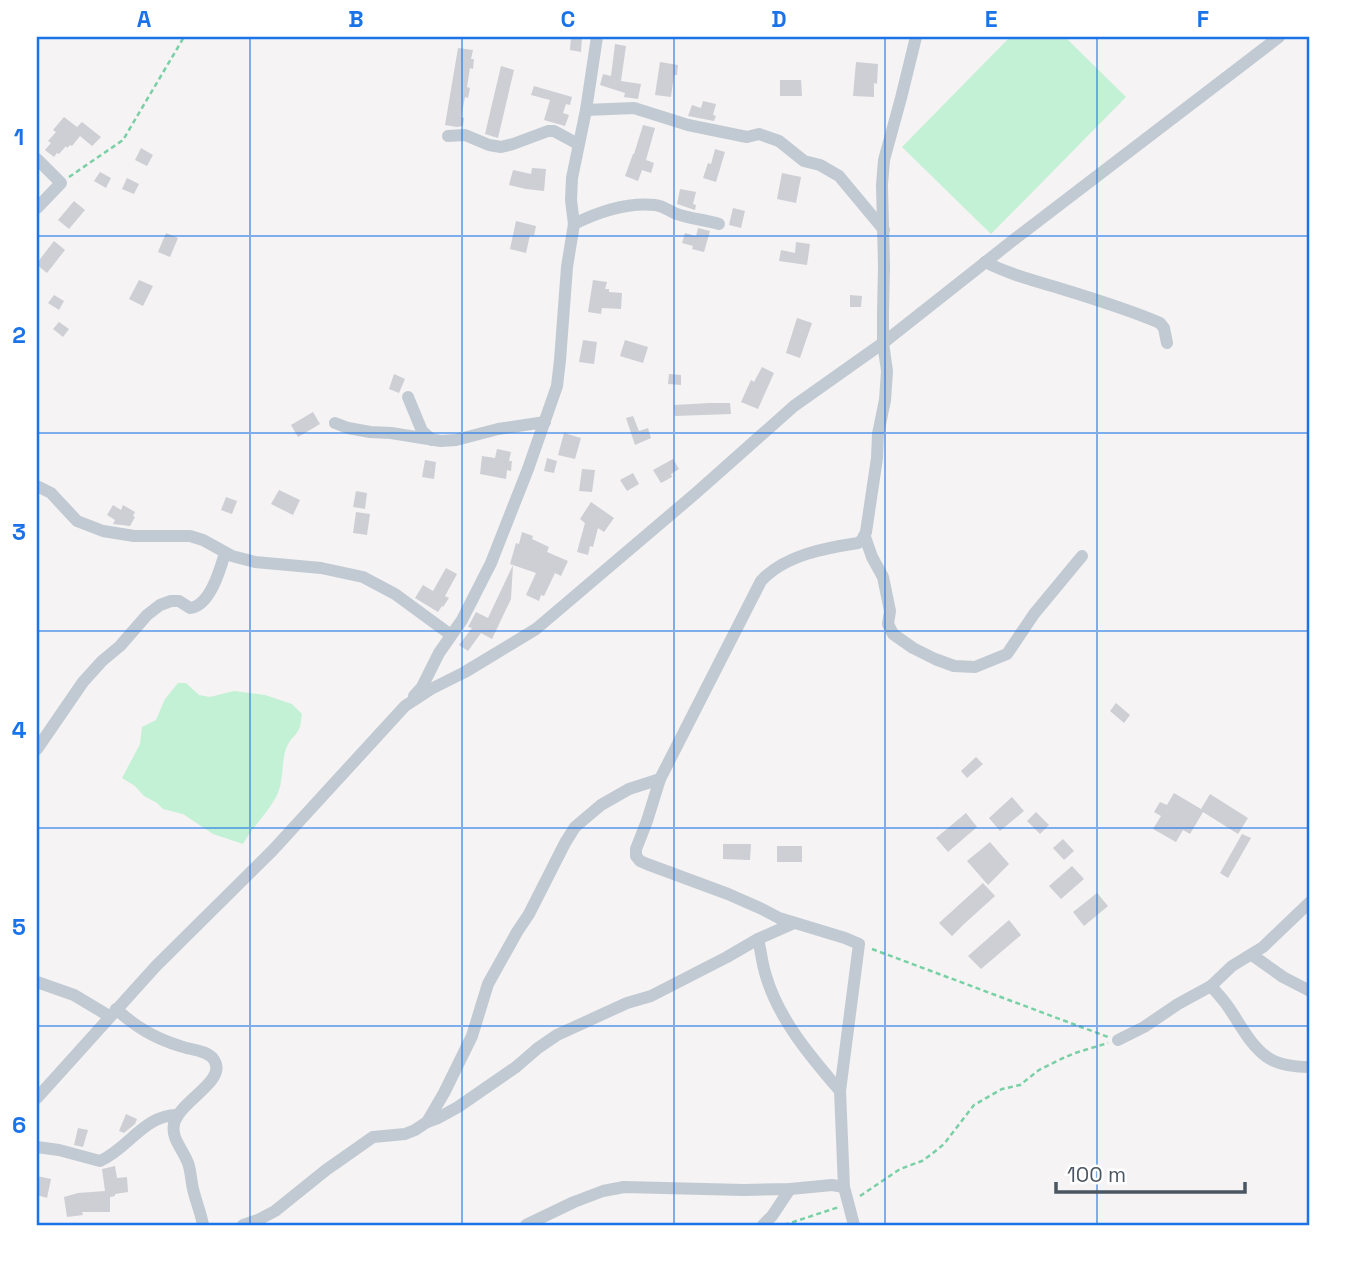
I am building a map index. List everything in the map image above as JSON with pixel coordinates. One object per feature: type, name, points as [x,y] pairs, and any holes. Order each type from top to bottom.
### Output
[{"type":"street","points":[[37,1098],[165,957],[273,850],[422,687],[439,653],[462,620],[491,563],[556,386],[567,267],[574,224],[571,189],[597,37]]},
{"type":"street","points":[[916,37],[884,160],[883,342],[887,371],[865,537],[883,577],[890,611],[888,624],[893,634],[935,659],[954,667],[975,667],[1007,654],[1034,614],[1082,556]]},
{"type":"street","points":[[405,706],[536,629],[794,406],[883,342],[1279,37]]},
{"type":"street","points":[[586,110],[634,108],[688,125],[747,137],[759,134],[779,141],[804,161],[820,165],[839,176],[884,230]]},
{"type":"street","points":[[448,136],[464,135],[501,147],[554,131],[578,144]]},
{"type":"street","points":[[37,159],[61,183],[37,208]]},
{"type":"street","points":[[574,224],[611,209],[643,205],[664,207],[677,214],[719,223]]},
{"type":"street","points":[[985,262],[1023,278],[1116,306],[1160,323],[1164,328],[1167,343]]},
{"type":"street","points":[[408,397],[422,431],[432,440]]},
{"type":"street","points":[[335,423],[370,432],[432,440],[456,440],[498,429],[545,422]]},
{"type":"street","points":[[37,486],[54,496],[77,521],[91,528],[134,536],[190,536],[225,553],[255,562],[321,568],[363,577],[395,594],[451,635]]},
{"type":"street","points":[[854,1225],[844,1187],[840,1090],[859,944],[779,918],[728,894],[640,861],[636,856],[636,849],[660,779],[761,581],[769,572],[805,554],[858,543],[865,537]]},
{"type":"street","points":[[37,749],[83,682],[147,615],[170,601],[178,601],[190,608],[198,607],[204,602],[216,580],[225,553]]},
{"type":"street","points":[[426,1122],[444,1093],[472,1036],[488,985],[575,827],[590,813],[629,789],[660,779]]},
{"type":"street","points":[[1118,1040],[1211,986],[1232,966],[1252,955],[1278,934],[1310,902]]},
{"type":"street","points":[[243,1225],[275,1211],[373,1137],[405,1134],[458,1107],[557,1035],[650,996],[794,923]]},
{"type":"street","points":[[758,939],[766,976],[778,1007],[803,1045],[840,1090]]},
{"type":"street","points":[[1252,955],[1283,977],[1310,991]]},
{"type":"street","points":[[37,982],[74,995],[146,1032],[210,1055],[214,1060],[215,1075],[204,1089],[184,1106],[174,1125],[175,1138],[188,1162],[203,1225]]},
{"type":"street","points":[[1211,986],[1243,1031],[1266,1057],[1296,1067],[1310,1067]]},
{"type":"street","points":[[37,1147],[100,1161],[157,1118],[177,1115]]},
{"type":"street","points":[[526,1225],[574,1202],[603,1191],[624,1187],[744,1190],[832,1185],[844,1187]]},
{"type":"street","points":[[762,1225],[772,1216],[790,1189]]},
{"type":"path","points":[[61,183],[122,140],[184,37]]},
{"type":"path","points":[[859,944],[1118,1040]]},
{"type":"path","points":[[868,1190],[900,1169],[922,1161],[933,1153],[974,1105],[1002,1089],[1020,1085],[1039,1070],[1061,1059],[1118,1040]]},
{"type":"path","points":[[784,1225],[848,1204]]},
{"type":"green space","points":[[1010,37],[1065,37],[1126,97],[991,234],[902,147]]},
{"type":"green space","points":[[178,683],[186,683],[199,695],[210,697],[234,691],[265,695],[292,704],[302,714],[299,729],[286,749],[278,793],[243,844],[213,834],[183,814],[163,809],[122,778],[140,744],[142,727],[156,720],[165,699]]},
{"type":"building","points":[[571,37],[582,37],[581,52],[570,50]]},
{"type":"building","points":[[615,44],[626,46],[621,81],[641,84],[638,99],[624,97],[625,93],[600,85],[603,74],[611,76]]},
{"type":"building","points":[[458,48],[473,50],[471,59],[474,59],[467,87],[470,88],[468,98],[465,97],[461,117],[464,118],[463,126],[457,127],[445,125]]},
{"type":"building","points":[[660,62],[678,65],[671,97],[655,95]]},
{"type":"building","points":[[856,62],[878,64],[874,97],[853,96]]},
{"type":"building","points":[[501,66],[514,70],[498,138],[485,134]]},
{"type":"building","points":[[780,80],[801,80],[802,96],[780,96]]},
{"type":"building","points":[[534,86],[572,97],[570,105],[566,104],[563,113],[569,115],[565,126],[544,120],[550,100],[531,95]]},
{"type":"building","points":[[703,101],[716,104],[714,121],[688,116],[692,105],[701,108]]},
{"type":"building","points":[[64,117],[77,127],[82,122],[101,137],[92,146],[80,136],[72,146],[66,146],[54,157],[45,150],[51,143],[48,141],[56,132],[53,130]]},
{"type":"building","points":[[643,125],[655,128],[646,160],[654,163],[651,173],[642,170],[638,181],[625,176]]},
{"type":"building","points":[[141,148],[153,155],[147,166],[135,160]]},
{"type":"building","points":[[715,149],[725,152],[716,182],[703,178]]},
{"type":"building","points":[[532,168],[546,169],[544,191],[509,185],[513,170],[531,174]]},
{"type":"building","points":[[100,172],[111,178],[106,188],[94,181]]},
{"type":"building","points":[[782,173],[801,177],[796,203],[777,199]]},
{"type":"building","points":[[127,178],[139,184],[134,194],[122,189]]},
{"type":"building","points":[[680,189],[696,192],[693,204],[696,205],[695,210],[677,204]]},
{"type":"building","points":[[74,201],[85,210],[69,229],[58,220]]},
{"type":"building","points":[[733,208],[745,211],[741,228],[729,225]]},
{"type":"building","points":[[516,221],[536,226],[534,236],[530,235],[526,253],[510,249]]},
{"type":"building","points":[[698,228],[710,231],[704,252],[682,243],[685,233],[696,236]]},
{"type":"building","points":[[166,233],[178,238],[170,257],[158,252]]},
{"type":"building","points":[[54,241],[65,250],[47,273],[37,263]]},
{"type":"building","points":[[796,242],[810,244],[807,265],[779,261],[781,250],[795,253]]},
{"type":"building","points":[[139,280],[153,286],[143,306],[129,299]]},
{"type":"building","points":[[593,280],[607,282],[605,289],[609,289],[609,292],[622,293],[621,309],[602,308],[601,314],[588,312]]},
{"type":"building","points":[[54,295],[64,301],[59,310],[48,303]]},
{"type":"building","points":[[850,295],[862,296],[861,307],[850,307]]},
{"type":"building","points":[[797,318],[812,323],[800,358],[786,353]]},
{"type":"building","points":[[59,322],[69,329],[63,337],[53,329]]},
{"type":"building","points":[[583,340],[597,342],[594,364],[579,362]]},
{"type":"building","points":[[625,340],[648,347],[643,363],[620,356]]},
{"type":"building","points":[[762,367],[774,373],[758,409],[741,402],[751,380],[754,382]]},
{"type":"building","points":[[394,374],[405,379],[399,393],[389,389]]},
{"type":"building","points":[[669,374],[681,375],[681,385],[668,384]]},
{"type":"building","points":[[730,403],[731,414],[675,416],[674,405]]},
{"type":"building","points":[[313,412],[320,424],[298,437],[291,425]]},
{"type":"building","points":[[633,416],[639,431],[648,428],[651,438],[635,445],[626,418]]},
{"type":"building","points":[[564,433],[581,438],[575,459],[558,455]]},
{"type":"building","points":[[497,449],[511,452],[511,471],[507,470],[506,479],[480,474],[482,456],[495,458]]},
{"type":"building","points":[[547,458],[557,461],[554,473],[544,471]]},
{"type":"building","points":[[673,459],[679,469],[661,483],[653,470]]},
{"type":"building","points":[[425,460],[436,462],[434,479],[422,477]]},
{"type":"building","points":[[582,469],[595,470],[592,492],[579,491]]},
{"type":"building","points":[[633,473],[639,484],[627,491],[620,480]]},
{"type":"building","points":[[279,490],[300,500],[293,515],[271,504]]},
{"type":"building","points":[[356,491],[367,493],[365,509],[353,507]]},
{"type":"building","points":[[226,497],[237,501],[232,514],[221,510]]},
{"type":"building","points":[[591,502],[614,518],[604,532],[598,528],[588,555],[577,552],[585,523],[580,519]]},
{"type":"building","points":[[113,505],[121,510],[123,505],[135,512],[130,526],[113,524],[115,520],[107,515]]},
{"type":"building","points":[[356,512],[370,514],[367,535],[353,533]]},
{"type":"building","points":[[522,532],[549,547],[547,552],[568,561],[561,576],[555,573],[539,601],[526,595],[536,573],[510,564]]},
{"type":"building","points":[[513,565],[511,599],[492,639],[481,633],[468,651],[459,645],[472,628],[468,627],[476,612],[488,618]]},
{"type":"building","points":[[446,568],[457,574],[445,596],[449,598],[438,612],[415,598],[423,585],[433,591]]},
{"type":"building","points":[[1116,703],[1130,715],[1124,723],[1110,711]]},
{"type":"building","points":[[976,757],[983,764],[967,778],[961,771]]},
{"type":"building","points":[[1174,793],[1201,809],[1210,794],[1248,818],[1238,834],[1203,812],[1190,834],[1183,830],[1176,842],[1153,829],[1161,816],[1154,812],[1160,802],[1167,805]]},
{"type":"building","points":[[1012,797],[1024,811],[1000,831],[989,818]]},
{"type":"building","points":[[1036,812],[1049,825],[1040,834],[1027,821]]},
{"type":"building","points":[[966,813],[977,827],[948,852],[936,838]]},
{"type":"building","points":[[1242,834],[1251,838],[1228,878],[1220,873]]},
{"type":"building","points":[[1063,839],[1074,851],[1064,860],[1053,848]]},
{"type":"building","points":[[990,842],[1009,864],[988,885],[967,861]]},
{"type":"building","points":[[723,844],[751,844],[750,860],[723,859]]},
{"type":"building","points":[[777,846],[802,846],[802,862],[777,862]]},
{"type":"building","points":[[1072,866],[1084,879],[1061,899],[1049,886]]},
{"type":"building","points":[[983,883],[995,896],[952,936],[939,923]]},
{"type":"building","points":[[1097,893],[1108,906],[1084,926],[1073,912]]},
{"type":"building","points":[[1009,920],[1021,935],[981,969],[968,956]]},
{"type":"building","points":[[126,1114],[137,1119],[124,1133],[119,1131]]},
{"type":"building","points":[[78,1128],[88,1130],[83,1147],[74,1145]]},
{"type":"building","points":[[115,1166],[117,1178],[127,1177],[128,1192],[110,1197],[110,1212],[82,1212],[83,1215],[67,1217],[64,1197],[105,1191],[102,1169]]},
{"type":"building","points":[[37,1176],[51,1179],[47,1198],[37,1195]]}]
